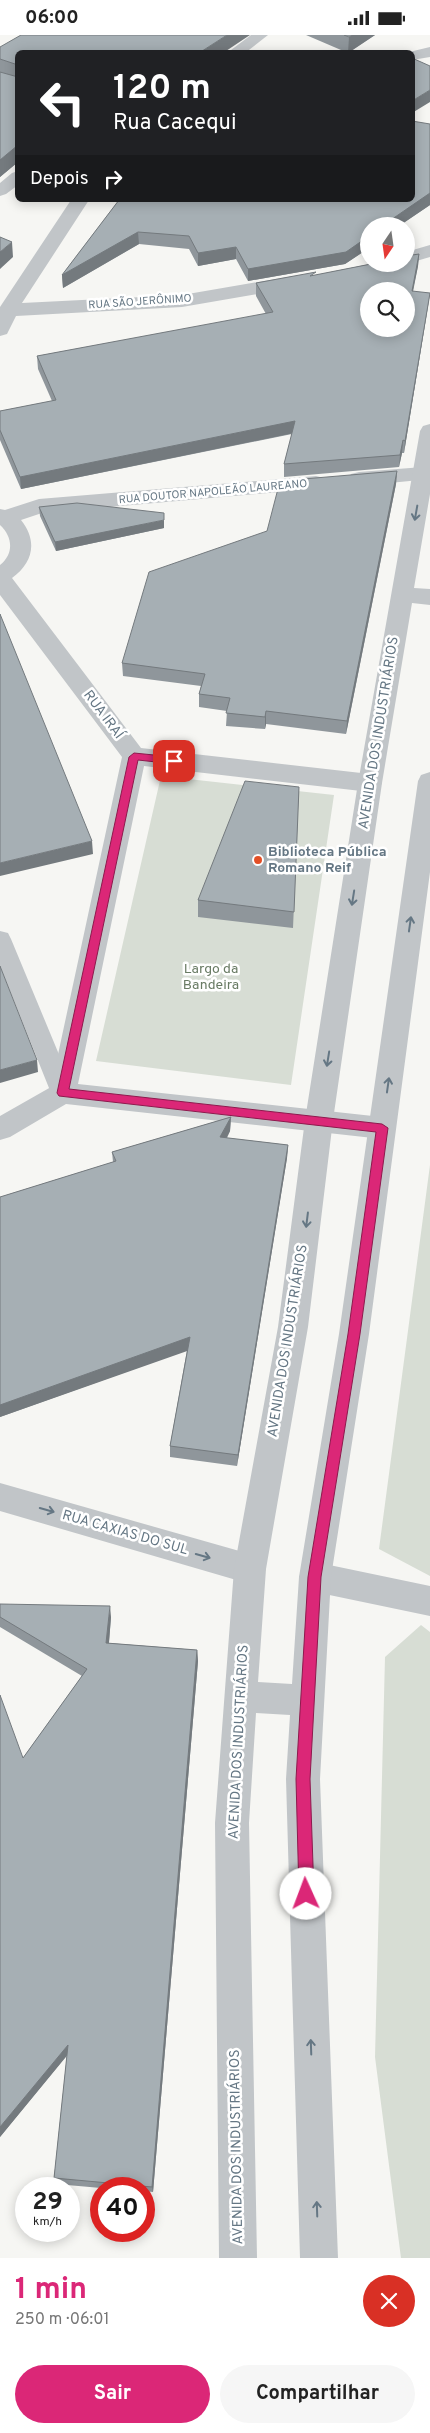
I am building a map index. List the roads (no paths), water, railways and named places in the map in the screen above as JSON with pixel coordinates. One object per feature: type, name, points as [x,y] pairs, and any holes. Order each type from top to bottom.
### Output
[{"type":"street","points":[[415,54],[430,52]]},
{"type":"street","points":[[0,329],[8,310],[79,202]]},
{"type":"street","points":[[415,255],[430,251]]},
{"type":"street","name":"RUA SÃO JERÔNIMO","points":[[8,310],[182,301],[310,279]]},
{"type":"street","name":"AVENIDA DOS INDUSTRIÁRIOS","points":[[238,2258],[232,1823],[250,1569],[293,1327],[319,1120],[370,783],[430,431]]},
{"type":"street","name":"RUA DOUTOR NAPOLEÃO LAUREANO","points":[[3,517],[39,506],[422,474]]},
{"type":"street","points":[[0,577],[15,564],[23,548],[19,532],[3,517]]},
{"type":"street","name":"RUA IRAÍ","points":[[0,577],[134,757]]},
{"type":"street","points":[[401,594],[430,597]]},
{"type":"street","points":[[63,1093],[134,757],[370,783]]},
{"type":"street","points":[[319,2258],[303,1779],[315,1577],[354,1334],[430,781]]},
{"type":"street","points":[[0,1129],[63,1093],[382,1128]]},
{"type":"street","name":"RUA CAXIAS DO SUL","points":[[0,1497],[250,1569]]},
{"type":"street","points":[[315,1577],[430,1601]]},
{"type":"street","points":[[241,1696],[308,1701]]},
{"type":"lane","points":[[238,50],[261,35]]},
{"type":"lane","points":[[0,191],[15,178]]},
{"type":"lane","points":[[0,939],[63,1093]]},
{"type":"place","name":"Biblioteca Pública Romano Reif","points":[[258,860]]},
{"type":"park label","name":"Largo da Bandeira","points":[[211,978]]}]
